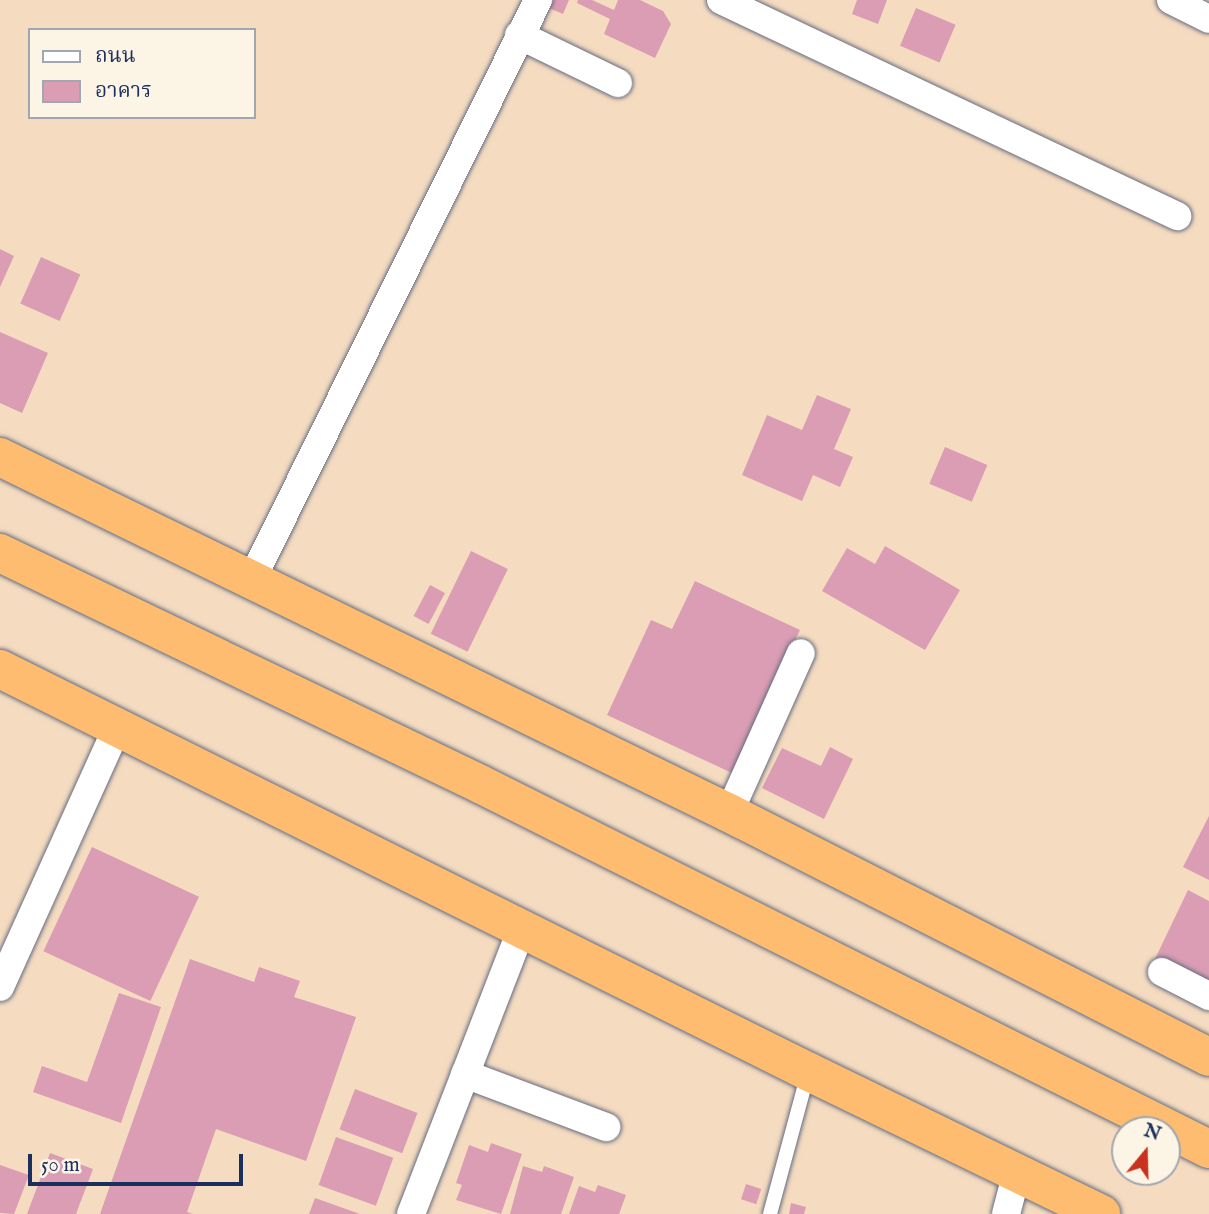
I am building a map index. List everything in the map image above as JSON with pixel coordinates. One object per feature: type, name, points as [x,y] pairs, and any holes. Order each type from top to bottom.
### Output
[{"type":"highway","points":[[0,457],[729,813],[1209,1058]]},
{"type":"highway","points":[[0,553],[480,784],[1209,1149]]},
{"type":"highway","points":[[0,669],[521,930],[1101,1214]]},
{"type":"street","points":[[252,579],[538,0]]},
{"type":"street","points":[[722,0],[1177,216]]},
{"type":"street","points":[[1171,0],[1209,19]]},
{"type":"street","points":[[519,35],[618,83]]},
{"type":"street","points":[[729,813],[802,653]]},
{"type":"street","points":[[0,987],[117,726]]},
{"type":"street","points":[[411,1214],[521,930]]},
{"type":"street","points":[[1162,972],[1209,996]]},
{"type":"street","points":[[465,1074],[607,1127]]},
{"type":"street","points":[[1006,1214],[1017,1172]]},
{"type":"lane","points":[[770,1214],[809,1072]]},
{"type":"building","points":[[530,0],[569,0],[563,14]]},
{"type":"building","points":[[578,0],[592,0],[614,10],[618,0],[640,0],[663,11],[671,24],[655,58],[604,34],[610,19],[577,3]]},
{"type":"building","points":[[857,0],[887,0],[878,24],[852,14]]},
{"type":"building","points":[[916,8],[956,25],[940,63],[900,46]]},
{"type":"building","points":[[0,249],[14,256],[0,287]]},
{"type":"building","points":[[41,257],[80,274],[60,321],[20,304]]},
{"type":"building","points":[[0,332],[48,353],[22,413],[0,403]]},
{"type":"building","points":[[817,395],[851,409],[834,449],[853,457],[840,487],[813,475],[802,501],[742,475],[767,415],[802,430]]},
{"type":"building","points":[[945,447],[987,465],[972,502],[929,484]]},
{"type":"building","points":[[885,546],[960,590],[925,650],[822,591],[847,548],[875,564]]},
{"type":"building","points":[[471,551],[508,569],[468,652],[431,634]]},
{"type":"building","points":[[695,581],[800,630],[732,773],[607,715],[651,620],[672,629]]},
{"type":"building","points":[[430,585],[445,593],[429,624],[414,616]]},
{"type":"building","points":[[830,747],[853,759],[824,819],[762,788],[782,748],[821,766]]},
{"type":"building","points":[[1209,816],[1209,880],[1183,867]]},
{"type":"building","points":[[92,847],[199,897],[150,1001],[43,951]]},
{"type":"building","points":[[1188,890],[1209,901],[1209,985],[1155,959]]},
{"type":"building","points":[[190,959],[254,982],[259,967],[300,981],[294,997],[356,1017],[306,1161],[216,1129],[187,1212],[193,1214],[100,1214]]},
{"type":"building","points":[[119,993],[161,1007],[121,1123],[33,1092],[42,1066],[87,1082]]},
{"type":"building","points":[[355,1089],[418,1113],[402,1153],[340,1129]]},
{"type":"building","points":[[336,1137],[393,1158],[376,1206],[319,1185]]},
{"type":"building","points":[[491,1143],[522,1154],[501,1214],[456,1200],[462,1185],[456,1183],[469,1145],[488,1152]]},
{"type":"building","points":[[50,1153],[93,1169],[76,1214],[27,1214]]},
{"type":"building","points":[[0,1165],[29,1175],[14,1214],[0,1213]]},
{"type":"building","points":[[523,1166],[542,1172],[544,1166],[574,1177],[561,1214],[510,1214]]},
{"type":"building","points":[[746,1184],[761,1189],[756,1204],[741,1199]]},
{"type":"building","points":[[598,1185],[626,1195],[619,1214],[569,1214],[579,1186],[595,1192]]},
{"type":"building","points":[[315,1198],[360,1214],[309,1214]]},
{"type":"building","points":[[791,1203],[806,1207],[804,1214],[789,1214]]}]
